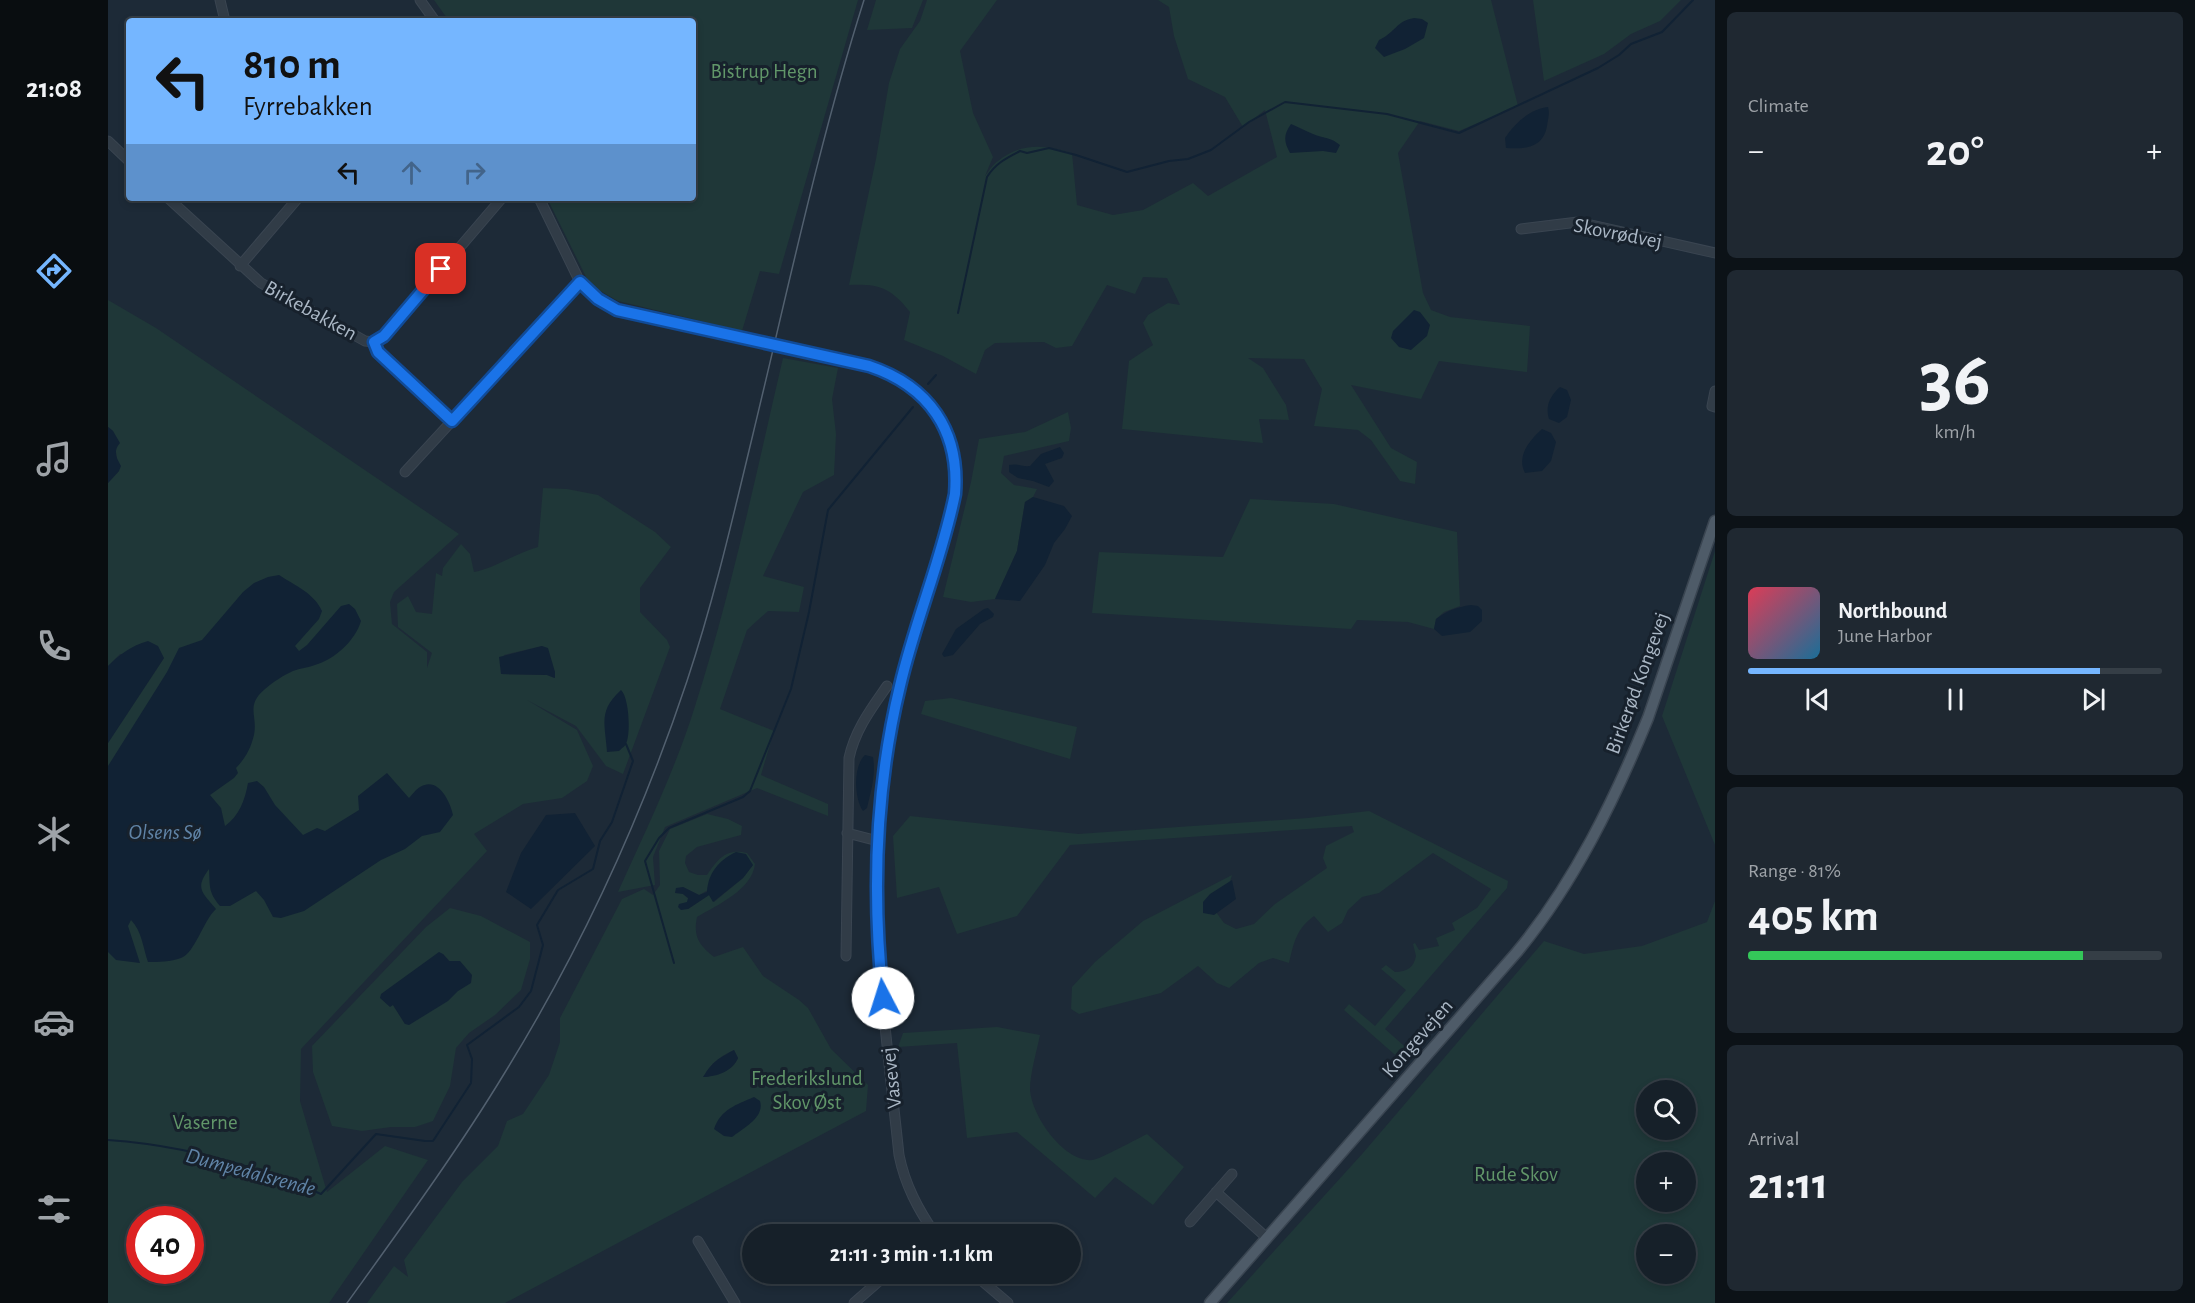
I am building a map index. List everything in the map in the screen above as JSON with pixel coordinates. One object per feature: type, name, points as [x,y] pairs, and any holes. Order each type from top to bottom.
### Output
[{"type":"main road","name":"Birkerød Kongevej","points":[[1584,854],[1610,805],[1648,718],[1715,521]]},
{"type":"main road","name":"Kongevejen","points":[[1210,1303],[1517,952],[1538,926],[1584,854]]},
{"type":"street","points":[[220,0],[224,18]]},
{"type":"street","points":[[420,0],[433,18]]},
{"type":"street","points":[[108,141],[126,158]]},
{"type":"street","name":"Birkebakken","points":[[171,201],[261,283],[365,341],[374,342],[378,352],[452,421]]},
{"type":"street","points":[[240,266],[295,201]]},
{"type":"street","points":[[374,342],[384,336],[499,201]]},
{"type":"street","name":"Vasevej","points":[[540,201],[580,282],[598,299],[617,310],[886,371],[920,394],[944,427],[956,466],[955,494],[900,686],[887,750],[878,842],[877,923],[899,1155],[914,1201],[929,1224]]},
{"type":"street","name":"Skovrødvej","points":[[1521,229],[1578,222],[1715,253]]},
{"type":"street","points":[[405,472],[580,282]]},
{"type":"street","points":[[1715,391],[1713,406],[1715,407]]},
{"type":"street","points":[[846,956],[848,783],[853,740],[859,727],[887,686]]},
{"type":"street","points":[[848,833],[878,842]]},
{"type":"street","points":[[1190,1221],[1232,1174]]},
{"type":"street","points":[[1216,1192],[1267,1238]]},
{"type":"street","points":[[699,1241],[735,1303]]},
{"type":"street","points":[[854,1303],[876,1284]]},
{"type":"street","points":[[986,1284],[1008,1303]]},
{"type":"green space","name":"Bistrup Hegn","points":[[434,0],[858,0],[779,274],[760,271],[742,331],[618,301],[590,285],[548,201],[696,201],[696,18],[447,18]]},
{"type":"green space","name":"Bistrup Hegn","points":[[876,0],[923,0],[912,28],[867,30]]},
{"type":"green space","points":[[927,0],[997,0],[960,51],[973,113],[993,157],[985,176],[998,161],[1025,148],[1043,147],[1072,153],[1077,205],[1113,215],[1143,210],[1193,183],[1208,196],[1277,157],[1265,110],[1243,127],[1225,97],[1188,79],[1174,36],[1169,7],[1158,0],[1491,0],[1518,106],[1459,131],[1420,121],[1398,153],[1423,293],[1431,310],[1450,317],[1530,326],[1527,372],[1439,361],[1421,399],[1351,385],[1391,448],[1417,462],[1415,484],[1400,481],[1371,440],[1358,430],[1314,426],[1322,389],[1304,359],[1248,358],[1263,368],[1286,405],[1289,420],[1259,419],[1263,443],[1122,429],[1129,361],[1153,345],[1143,323],[1148,315],[1168,303],[1180,305],[1167,278],[1143,277],[1135,294],[1107,285],[1072,346],[1056,348],[1044,342],[995,343],[985,350],[976,374],[943,356],[904,340],[910,312],[896,297],[876,287],[849,285],[876,159],[889,83],[900,49],[920,21]]},
{"type":"green space","points":[[1533,0],[1681,0],[1660,21],[1631,34],[1604,54],[1544,81]]},
{"type":"green space","name":"Vaserne","points":[[108,300],[156,328],[459,534],[394,592],[390,602],[392,624],[427,652],[427,668],[432,653],[398,627],[397,604],[408,596],[416,612],[432,614],[436,573],[442,576],[443,568],[461,544],[470,554],[474,572],[538,547],[543,488],[567,489],[598,495],[655,532],[671,547],[640,588],[640,612],[667,640],[670,647],[623,774],[606,766],[576,726],[527,700],[577,730],[593,766],[587,781],[562,798],[523,804],[474,834],[487,851],[301,1049],[300,1101],[327,1192],[385,1146],[428,1160],[329,1303],[108,1303],[108,743],[164,658],[120,654],[108,666],[108,483],[119,471],[113,431],[108,427]],"holes":[[[542,646],[555,672],[554,678],[547,675],[502,674],[504,655]]]},
{"type":"green space","points":[[783,358],[838,368],[832,399],[836,434],[834,475],[803,492],[763,576],[804,587],[799,612],[768,611],[747,630],[720,709],[774,731],[761,775],[828,804],[828,816],[757,788],[665,827],[653,857],[655,885],[618,892],[670,775],[696,703],[732,575]]},
{"type":"green space","points":[[1068,412],[1071,428],[1069,441],[1004,456],[1001,473],[1014,485],[1037,489],[1033,497],[1025,502],[1017,551],[995,599],[971,602],[943,597],[979,439],[1025,432]]},
{"type":"green space","points":[[1250,499],[1334,504],[1457,532],[1460,606],[1444,612],[1436,619],[1434,629],[1408,622],[1357,620],[1351,629],[1092,613],[1099,552],[1223,557]]},
{"type":"green space","points":[[1715,551],[1715,845],[1662,716]]},
{"type":"green space","points":[[951,698],[1077,727],[1070,759],[921,714],[925,701]]},
{"type":"green space","points":[[1369,811],[1508,881],[1507,888],[1385,1029],[1411,1052],[1402,1061],[1344,1010],[1349,1004],[1375,1026],[1406,990],[1381,969],[1386,965],[1395,972],[1409,968],[1416,956],[1413,944],[1415,943],[1419,950],[1439,946],[1436,938],[1455,930],[1452,923],[1477,908],[1491,889],[1433,853],[1379,893],[1362,897],[1348,910],[1342,923],[1328,932],[1314,916],[1299,931],[1289,963],[1273,958],[1259,963],[1229,988],[1217,983],[1198,966],[1161,993],[1079,1014],[1071,1009],[1072,987],[1095,962],[1143,921],[1232,875],[1229,885],[1210,904],[1224,923],[1236,929],[1254,924],[1275,904],[1327,868],[1323,858],[1326,846],[1354,832],[1352,826],[1070,845],[1017,916],[957,934],[939,887],[897,898],[893,836],[910,816],[1078,834],[1308,818]]},
{"type":"green space","name":"Frederikslund Skov Øst","points":[[707,814],[728,819],[742,826],[741,835],[697,847],[686,856],[685,863],[689,872],[698,875],[707,875],[723,856],[733,852],[747,853],[755,864],[747,882],[741,889],[697,917],[698,940],[714,957],[743,947],[763,976],[808,1008],[831,1049],[868,1085],[866,1111],[505,1303],[367,1303],[394,1266],[408,1277],[404,1260],[462,1182],[498,1146],[507,1121],[523,1114],[549,1075],[560,1042],[560,1018],[622,899],[644,889],[653,895],[660,885],[659,851],[670,829]],"holes":[[[753,865],[743,878],[714,902],[709,895],[688,909],[688,898],[683,894],[683,887],[699,895]],[[734,1050],[738,1058],[732,1066],[724,1072],[704,1077],[716,1060]]]},
{"type":"green space","name":"Rude Skov","points":[[1715,901],[1715,1303],[1227,1303],[1363,1153],[1544,941],[1584,954],[1642,946],[1707,922]]},
{"type":"green space","points":[[450,908],[481,916],[530,942],[530,959],[521,990],[495,1015],[469,1033],[456,1048],[450,1086],[433,1121],[415,1127],[391,1127],[362,1131],[332,1126],[313,1072],[312,1046],[426,927]],"holes":[[[443,954],[470,983],[405,1024],[393,1005]]]},
{"type":"green space","points":[[997,1027],[1040,1035],[1031,1076],[1032,1100],[1043,1124],[1061,1146],[1071,1154],[1082,1159],[1093,1160],[1147,1134],[1184,1167],[1153,1205],[1115,1177],[1095,1198],[1017,1132],[967,1138],[957,1043],[898,1047],[903,1033]]},
{"type":"water","points":[[1414,18],[1428,23],[1424,38],[1384,57],[1375,48],[1379,40],[1399,24]]},
{"type":"water","points":[[1548,107],[1547,126],[1538,143],[1527,147],[1506,148],[1505,138],[1518,122],[1541,108]]},
{"type":"water","points":[[1291,124],[1336,142],[1340,145],[1336,153],[1323,151],[1290,153],[1285,138]]},
{"type":"water","points":[[1414,310],[1420,312],[1430,325],[1427,336],[1411,350],[1399,347],[1391,338],[1393,331]]},
{"type":"water","points":[[1560,387],[1567,390],[1571,400],[1567,417],[1559,423],[1549,419],[1548,406]]},
{"type":"water","points":[[108,427],[120,443],[116,454],[121,466],[108,483]]},
{"type":"water","points":[[1542,429],[1551,433],[1556,442],[1551,461],[1542,471],[1525,473],[1523,455],[1529,443]]},
{"type":"water","points":[[1060,447],[1064,453],[1062,458],[1045,464],[1054,481],[1049,487],[1018,478],[1009,472],[1009,465],[1030,466],[1041,454]]},
{"type":"water","points":[[1033,497],[1064,506],[1072,516],[1054,543],[1045,565],[1020,601],[995,599],[1017,551],[1025,502]]},
{"type":"water","name":"Olsens Sø","points":[[279,575],[309,594],[322,611],[319,619],[295,646],[299,651],[341,606],[349,604],[355,609],[361,621],[349,642],[337,654],[286,675],[265,689],[255,701],[253,740],[245,757],[236,768],[238,773],[210,795],[221,808],[225,826],[241,807],[248,783],[257,781],[264,787],[275,805],[303,835],[317,828],[325,831],[359,810],[358,796],[387,773],[409,798],[426,784],[438,787],[446,797],[453,815],[440,832],[422,836],[405,849],[381,860],[304,911],[281,918],[273,917],[256,891],[230,906],[220,906],[212,893],[209,869],[201,886],[204,895],[216,909],[186,955],[173,960],[148,962],[140,934],[131,920],[128,926],[140,963],[116,960],[108,952],[108,766],[167,672],[179,648],[202,640],[243,592],[254,583]]},
{"type":"water","points":[[1471,605],[1478,606],[1482,610],[1482,621],[1470,632],[1442,636],[1434,629],[1436,619],[1440,616]]},
{"type":"water","points":[[988,608],[994,614],[993,617],[980,624],[953,655],[944,657],[942,654],[956,629]]},
{"type":"water","points":[[148,641],[158,646],[164,658],[108,743],[108,666],[126,651]]},
{"type":"water","points":[[542,646],[548,648],[555,678],[547,675],[501,674],[499,657]]},
{"type":"water","points":[[621,690],[627,707],[628,739],[626,745],[619,751],[607,752],[604,725],[606,711]]},
{"type":"water","points":[[865,755],[873,757],[874,770],[867,808],[863,811],[858,798],[856,782],[858,767]]},
{"type":"water","points":[[575,813],[595,846],[531,909],[506,892],[521,853],[546,815]]},
{"type":"water","points":[[736,852],[746,854],[753,865],[743,878],[713,902],[709,895],[688,909],[681,910],[678,907],[679,904],[687,902],[688,898],[683,894],[675,893],[676,888],[683,887],[699,895],[707,892],[715,868]]},
{"type":"water","points":[[1232,880],[1236,899],[1214,915],[1203,913],[1203,902],[1210,894]]},
{"type":"water","points":[[439,952],[449,961],[460,961],[472,975],[471,983],[448,1001],[409,1025],[405,1024],[393,1005],[390,1007],[380,998],[381,994]]},
{"type":"water","points":[[734,1050],[738,1058],[728,1070],[703,1077],[716,1061]]},
{"type":"water","points":[[754,1097],[760,1101],[761,1107],[757,1117],[747,1126],[732,1137],[724,1136],[714,1129],[725,1112]]},
{"type":"waterway","points":[[958,313],[987,177],[1001,162],[1020,151],[1027,153],[1049,148],[1127,172],[1169,161],[1188,159],[1211,150],[1249,122],[1285,102],[1387,114],[1459,133],[1598,68],[1619,55],[1631,44],[1662,32],[1693,0]]},
{"type":"waterway","points":[[928,384],[936,375]]},
{"type":"waterway","points":[[674,963],[645,861],[659,838],[669,828],[743,797],[750,791],[791,689],[809,612],[828,510],[913,407]]},
{"type":"waterway","name":"Dumpedalsrende","points":[[108,1140],[163,1146],[217,1158],[270,1174],[321,1194],[376,1134],[433,1141],[471,1083],[472,1059],[467,1045],[519,1007],[531,991],[543,945],[537,925],[558,890],[593,869],[600,841],[612,822],[633,761],[626,744]]},
{"type":"tram line","points":[[347,1303],[467,1133],[532,1027],[607,883],[650,783],[697,651],[714,589],[818,161],[864,0]]},
{"type":"route","points":[[441,269],[384,336],[374,342],[378,352],[452,421],[580,282],[598,299],[617,310],[886,371],[920,394],[938,415],[950,440],[956,466],[955,494],[900,686],[887,750],[881,795],[876,877],[883,998]]}]
